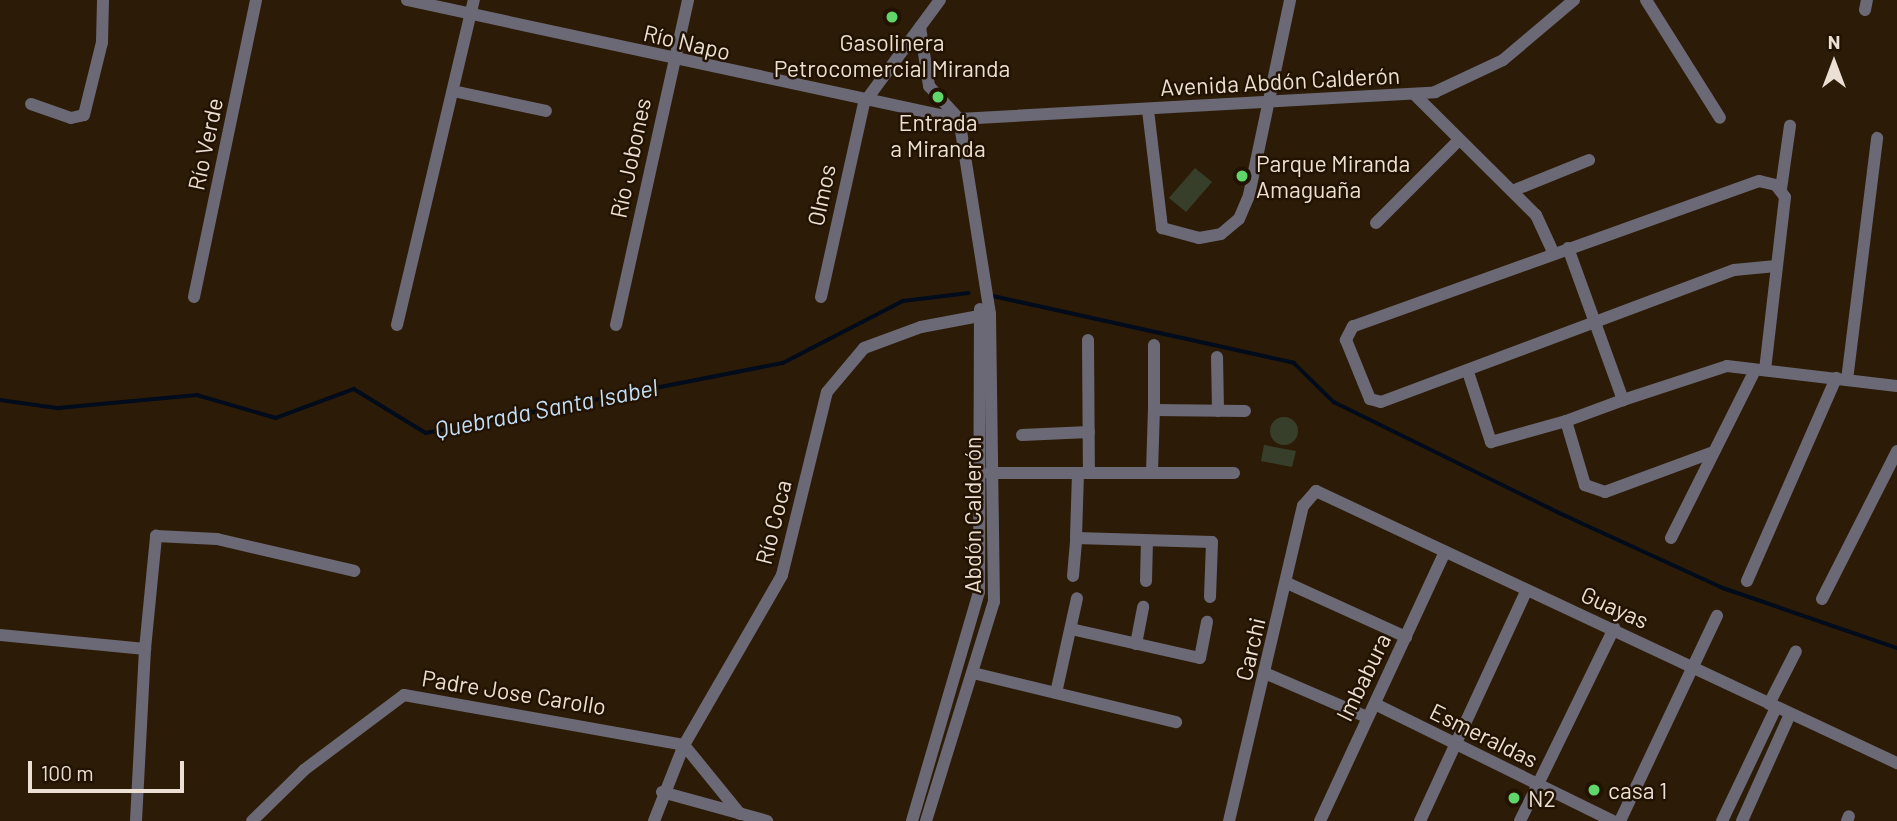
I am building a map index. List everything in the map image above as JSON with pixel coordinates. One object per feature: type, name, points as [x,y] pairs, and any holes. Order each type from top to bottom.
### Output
[{"type":"street","points":[[31,104],[71,118],[84,115],[102,42],[103,0]]},
{"type":"street","name":"Río Verde","points":[[194,297],[256,0]]},
{"type":"street","name":"Río Napo","points":[[407,0],[473,7],[673,61],[864,103],[959,119]]},
{"type":"street","name":"Río Jobones","points":[[615,325],[688,0]]},
{"type":"street","points":[[864,103],[940,0]]},
{"type":"street","points":[[1148,110],[1156,213],[1163,228],[1199,238],[1221,234],[1239,219],[1269,104],[1290,0]]},
{"type":"street","name":"Avenida Abdón Calderón","points":[[959,119],[1414,94],[1464,82],[1503,60],[1574,0]]},
{"type":"street","points":[[1646,0],[1720,118]]},
{"type":"street","points":[[397,325],[473,7]]},
{"type":"street","points":[[920,27],[929,86],[959,119]]},
{"type":"street","points":[[453,91],[546,111]]},
{"type":"street","points":[[1414,94],[1536,215],[1553,252]]},
{"type":"street","name":"Olmos","points":[[821,297],[864,103]]},
{"type":"street","name":"Abdón Calderón","points":[[926,821],[994,601],[982,284],[959,119]]},
{"type":"street","points":[[1671,538],[1711,453],[1760,370],[1776,266],[1781,189],[1790,127]]},
{"type":"street","points":[[1747,582],[1842,379],[1877,138]]},
{"type":"street","points":[[1376,223],[1459,140]]},
{"type":"street","points":[[1512,191],[1589,160]]},
{"type":"street","points":[[1776,266],[1734,270],[1468,372],[1374,401],[1348,332],[1553,252],[1749,182],[1781,189]]},
{"type":"street","points":[[1568,248],[1623,400]]},
{"type":"street","name":"Río Coca","points":[[653,821],[662,792],[684,745],[782,575],[827,393],[864,348],[984,315]]},
{"type":"street","points":[[1073,576],[1089,432],[1088,340]]},
{"type":"street","points":[[1152,472],[1154,345]]},
{"type":"street","points":[[1217,358],[1219,411]]},
{"type":"street","points":[[1468,372],[1491,442],[1566,421],[1715,367],[1897,386]]},
{"type":"street","points":[[1154,410],[1245,411]]},
{"type":"street","points":[[1566,421],[1583,480],[1594,492],[1711,453]]},
{"type":"street","points":[[1022,435],[1089,432]]},
{"type":"street","points":[[1822,599],[1897,451]]},
{"type":"street","points":[[988,474],[1234,473]]},
{"type":"street","name":"Abdón Calderón","points":[[912,821],[972,632],[983,549],[988,474]]},
{"type":"street","name":"Guayas","points":[[1315,491],[1526,592],[1614,628],[1790,715],[1897,763]]},
{"type":"street","name":"Carchi","points":[[1229,821],[1267,674],[1303,506],[1315,491]]},
{"type":"street","points":[[136,821],[145,649],[156,536],[217,539],[354,571]]},
{"type":"street","points":[[1076,538],[1212,542],[1210,597]]},
{"type":"street","points":[[1146,582],[1147,541]]},
{"type":"street","name":"Imbabura","points":[[1320,821],[1445,552]]},
{"type":"street","points":[[1287,583],[1406,637]]},
{"type":"street","points":[[1420,821],[1526,592]]},
{"type":"street","points":[[1056,693],[1077,598]]},
{"type":"street","points":[[1136,644],[1143,607]]},
{"type":"street","points":[[1620,821],[1717,616]]},
{"type":"street","points":[[1071,629],[1200,658],[1207,622]]},
{"type":"street","points":[[1520,821],[1541,786],[1614,628]]},
{"type":"street","points":[[0,635],[145,649]]},
{"type":"street","points":[[1722,821],[1796,651]]},
{"type":"street","points":[[973,673],[1177,722]]},
{"type":"street","points":[[1267,674],[1367,717]]},
{"type":"street","name":"Padre Jose Carollo","points":[[252,821],[397,696],[684,745]]},
{"type":"street","name":"Esmeraldas","points":[[1375,704],[1613,821]]},
{"type":"street","points":[[1742,821],[1790,715]]},
{"type":"street","points":[[684,745],[740,814]]},
{"type":"street","points":[[662,792],[767,821]]},
{"type":"green space","points":[[1195,168],[1212,182],[1186,212],[1169,198]]},
{"type":"green space","points":[[1284,417],[1294,421],[1298,431],[1294,441],[1284,445],[1274,441],[1270,431],[1274,421]]},
{"type":"green space","points":[[1264,445],[1296,451],[1292,467],[1261,461]]},
{"type":"waterway","name":"Quebrada Santa Isabel","points":[[0,400],[58,408],[197,395],[276,418],[354,389],[426,433],[783,363],[903,301],[969,293]]},
{"type":"waterway","points":[[993,296],[1294,363],[1334,402],[1566,516],[1723,588],[1897,648]]},
{"type":"place","name":"Gasolinera Petrocomercial Miranda","points":[[892,17]]},
{"type":"place","name":"Entrada a Miranda","points":[[938,97]]},
{"type":"place","name":"Parque Miranda Amaguaña","points":[[1242,176]]},
{"type":"place","name":"casa 1","points":[[1594,790]]},
{"type":"place","name":"N2","points":[[1514,798]]}]
